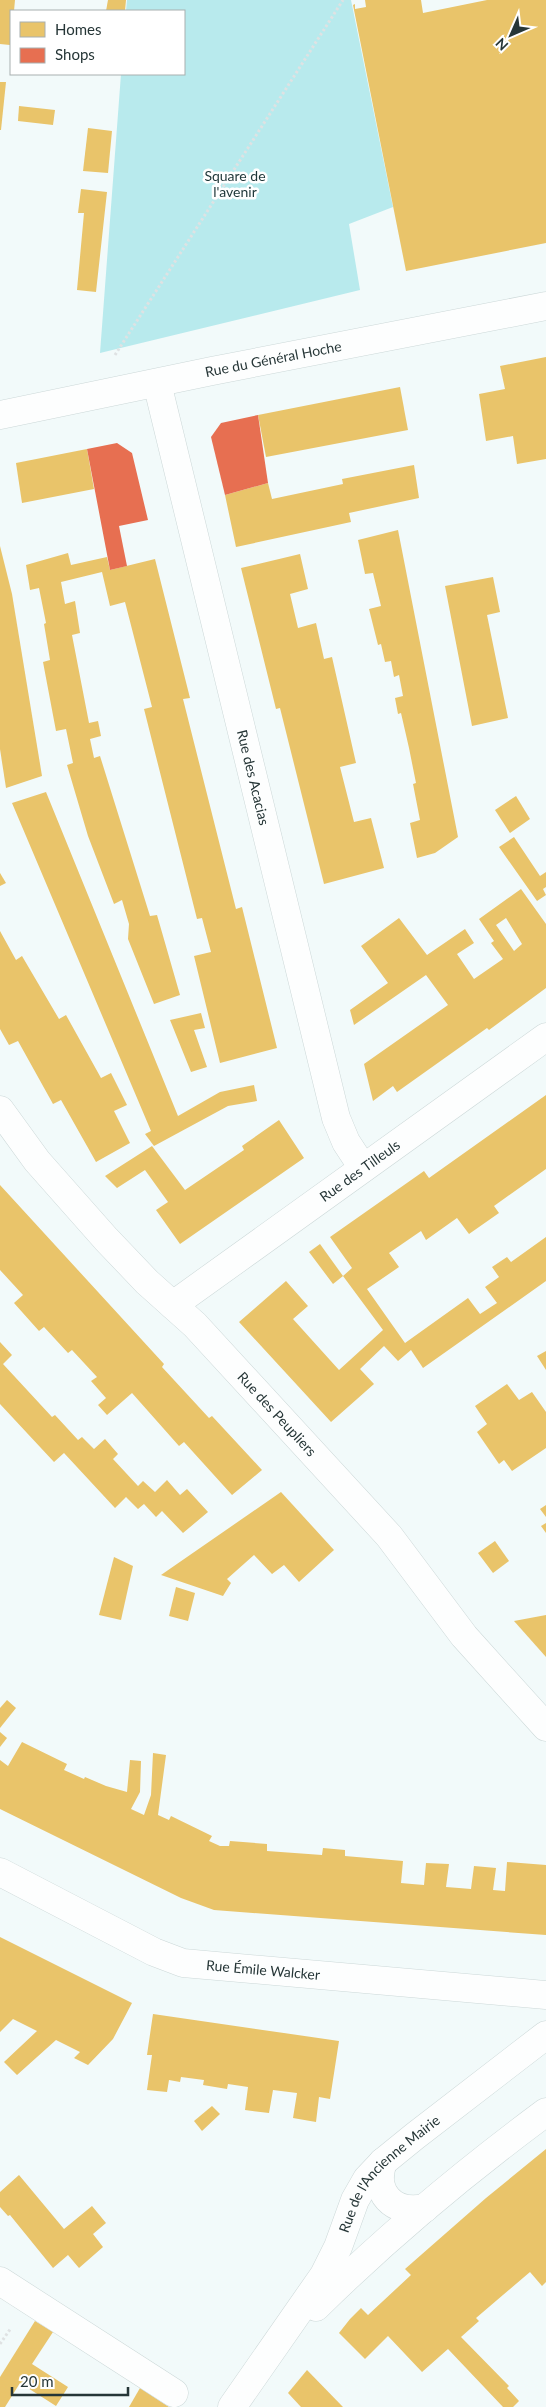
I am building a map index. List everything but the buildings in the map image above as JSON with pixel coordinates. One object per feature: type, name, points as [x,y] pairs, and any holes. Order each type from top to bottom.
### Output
[{"type":"street","name":"Rue du Général Hoche","points":[[0,415],[546,306]]},
{"type":"street","name":"Rue des Acacias","points":[[157,383],[336,1118],[346,1142],[363,1168]]},
{"type":"street","name":"Rue des Tilleuls","points":[[173,1306],[546,1037]]},
{"type":"street","name":"Rue des Peupliers","points":[[0,1110],[19,1139],[128,1263],[249,1383],[389,1536],[464,1636],[546,1727]]},
{"type":"street","name":"Rue Émile Walcker","points":[[0,1872],[154,1952],[183,1963],[546,1995]]},
{"type":"street","name":"Rue de l'Ancienne Mairie","points":[[232,2407],[324,2275],[338,2247],[360,2189],[383,2162],[546,2036]]},
{"type":"street","name":"Rue de l'Ancienne Mairie","points":[[274,2348],[356,2268],[425,2208],[482,2160],[546,2112]]},
{"type":"street","points":[[383,2162],[379,2179],[387,2198],[396,2204],[408,2208],[425,2208]]},
{"type":"street","points":[[0,2282],[174,2393]]},
{"type":"path","points":[[94,396],[119,348],[343,0]]},
{"type":"green space","name":"Square de l'avenir","points":[[127,0],[351,0],[393,207],[349,224],[360,290],[100,353],[121,75],[185,75],[185,10],[126,10]]}]
